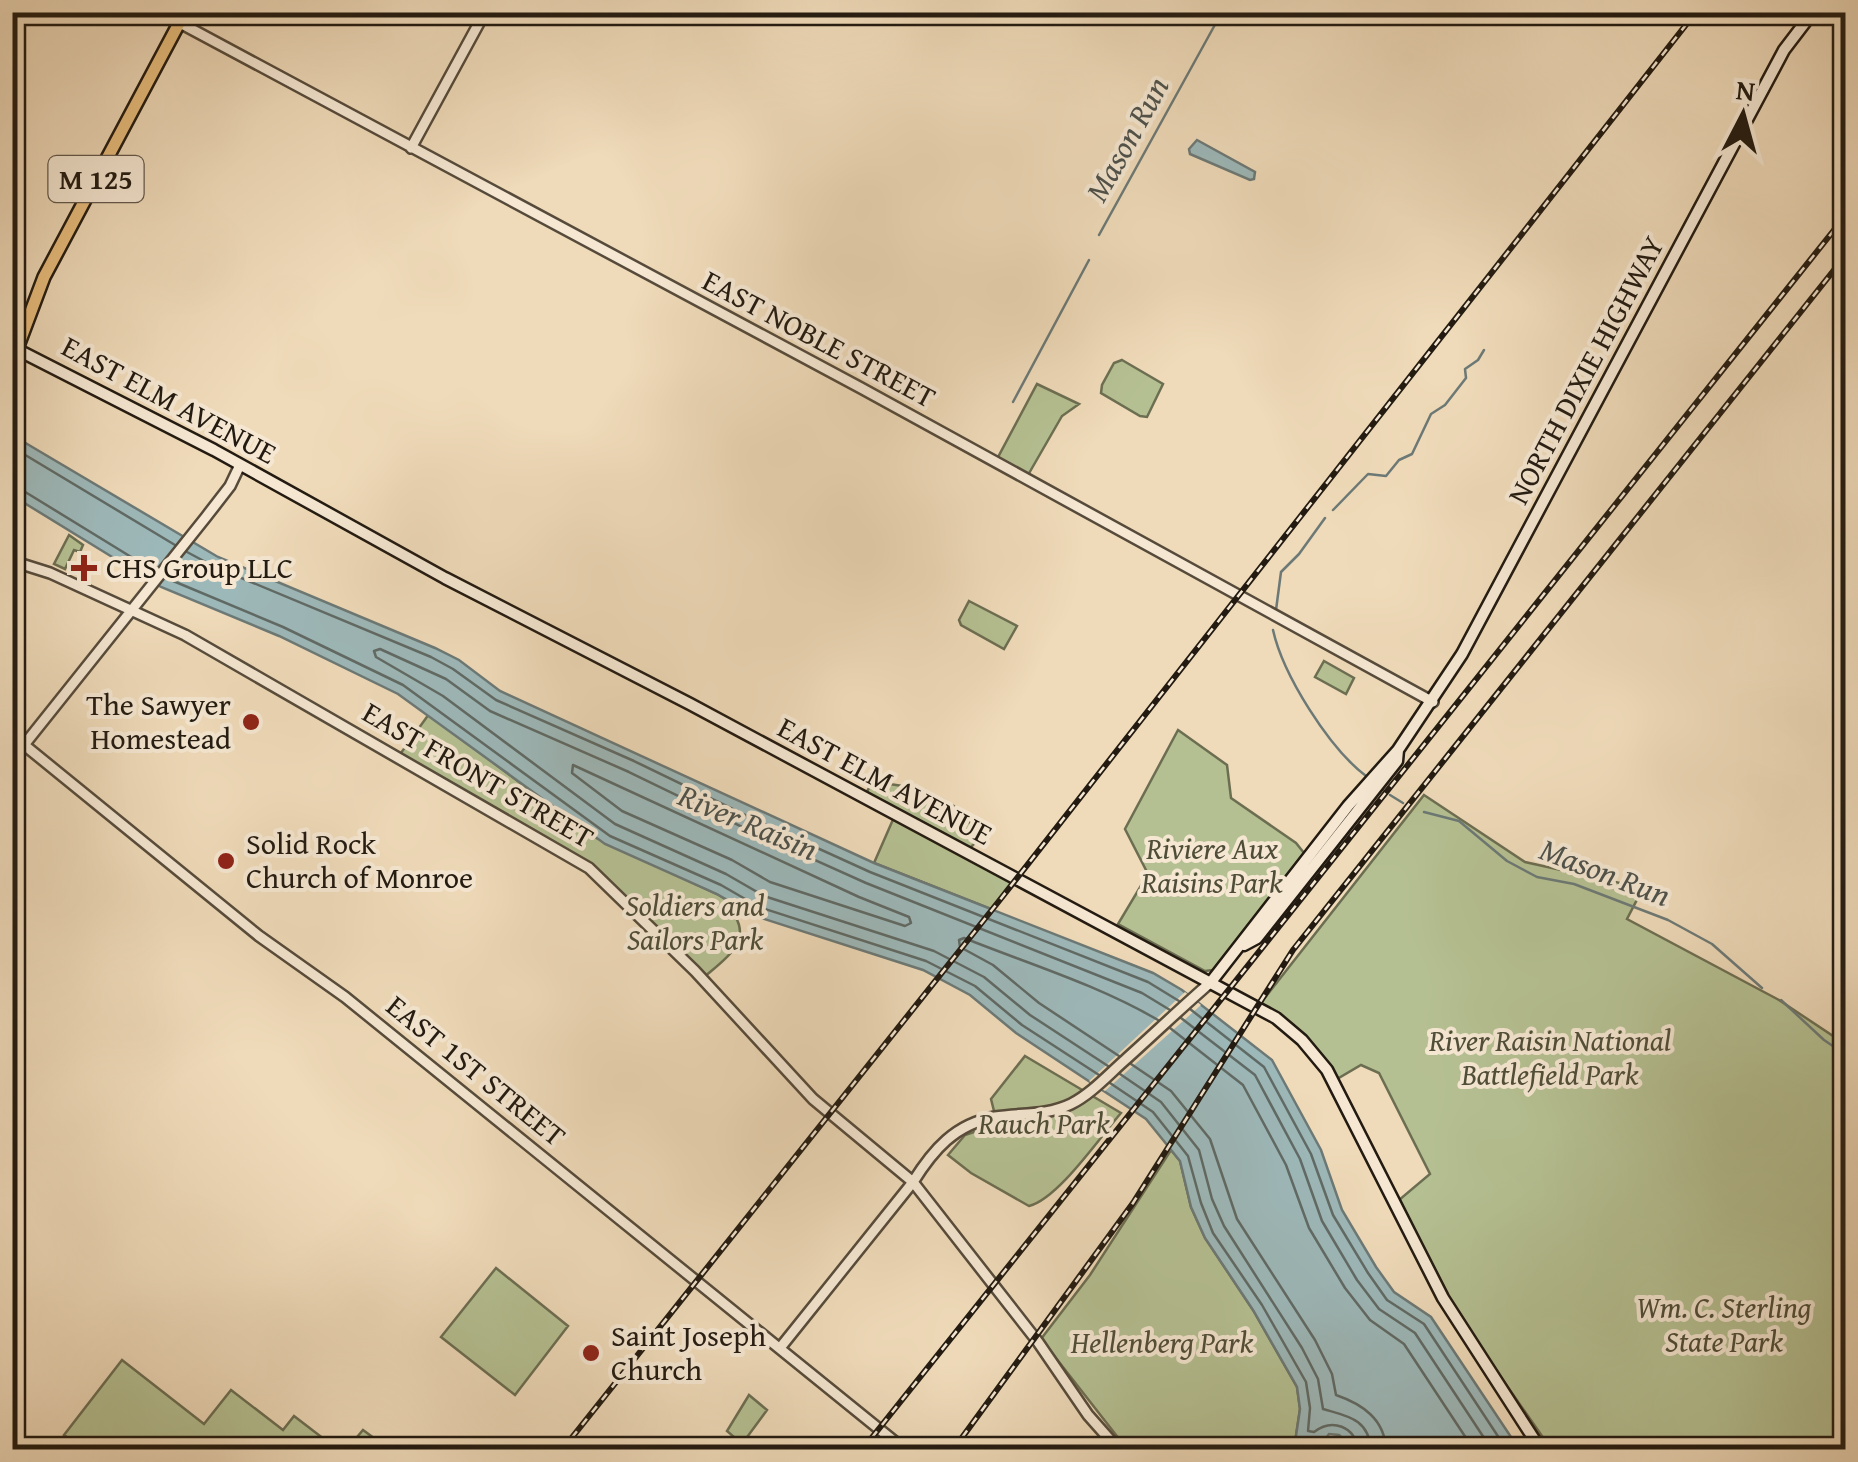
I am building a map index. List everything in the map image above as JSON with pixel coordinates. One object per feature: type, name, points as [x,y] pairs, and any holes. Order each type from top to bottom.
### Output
[{"type":"main road","name":"NORTH DIXIE HIGHWAY","points":[[1212,982],[1433,702],[1784,50],[1814,12]]},
{"type":"main road","name":"M 125","points":[[14,353],[54,258],[182,18]]},
{"type":"main road","name":"EAST ELM AVENUE","points":[[14,353],[240,464],[445,578],[674,695],[1276,1018],[1302,1040],[1327,1070],[1443,1298],[1542,1450]]},
{"type":"street","points":[[411,148],[485,12]]},
{"type":"street","name":"EAST NOBLE STREET","points":[[182,18],[411,148],[1433,702]]},
{"type":"street","points":[[24,745],[230,486],[240,464]]},
{"type":"street","name":"EAST FRONT STREET","points":[[12,561],[50,573],[184,635],[588,868],[695,971],[813,1099],[913,1182],[1038,1342],[1088,1415],[1119,1450]]},
{"type":"street","name":"EAST 1ST STREET","points":[[12,735],[260,936],[346,997],[905,1450]]},
{"type":"street","points":[[780,1348],[948,1136],[974,1122],[1070,1105],[1212,982]]},
{"type":"green space","points":[[1122,360],[1163,384],[1147,417],[1101,393],[1114,363]]},
{"type":"green space","points":[[1037,384],[1079,404],[1062,416],[1028,475],[996,461]]},
{"type":"green space","points":[[69,535],[83,545],[80,552],[74,550],[65,569],[54,564]]},
{"type":"green space","points":[[969,601],[1017,626],[1004,649],[961,625],[959,620]]},
{"type":"green space","points":[[1324,661],[1354,678],[1346,694],[1315,677]]},
{"type":"green space","name":"Soldiers and Sailors Park","points":[[429,714],[588,834],[741,909],[735,916],[740,935],[726,959],[702,979],[589,868],[398,757]]},
{"type":"green space","name":"Riviere Aux Raisins Park","points":[[1178,730],[1227,765],[1231,798],[1296,843],[1304,853],[1213,970],[1205,971],[1118,924],[1148,874],[1125,829]]},
{"type":"green space","points":[[872,783],[919,790],[951,804],[972,827],[976,842],[970,848],[866,793]]},
{"type":"green space","name":"River Raisin National Battlefield Park","points":[[1424,795],[1525,862],[1643,888],[1627,919],[1779,1000],[1845,1044],[1845,1449],[1551,1449],[1461,1320],[1399,1200],[1430,1174],[1379,1073],[1361,1065],[1337,1079],[1304,1036],[1260,1004]]},
{"type":"green space","points":[[895,815],[1015,880],[991,909],[874,863]]},
{"type":"green space","name":"Rauch Park","points":[[1025,1056],[1121,1113],[1065,1180],[1029,1206],[948,1155],[965,1135],[992,1126],[991,1099]]},
{"type":"green space","name":"Hellenberg Park","points":[[1171,1150],[1180,1161],[1191,1207],[1205,1238],[1253,1310],[1297,1387],[1300,1409],[1294,1449],[1127,1449],[1041,1339],[1090,1275]]},
{"type":"green space","points":[[496,1268],[568,1326],[515,1395],[441,1337]]},
{"type":"green space","points":[[122,1360],[204,1424],[231,1390],[283,1430],[294,1416],[337,1449],[83,1449],[64,1435]]},
{"type":"green space","points":[[749,1395],[767,1410],[742,1444],[727,1431]]},
{"type":"green space","points":[[363,1430],[389,1449],[347,1449]]},
{"type":"water","points":[[1197,140],[1255,172],[1254,179],[1190,154],[1189,149]]},
{"type":"water","name":"River Raisin","points":[[12,435],[218,557],[435,648],[459,660],[500,691],[874,863],[1153,973],[1182,990],[1272,1060],[1321,1150],[1342,1210],[1376,1267],[1394,1292],[1431,1317],[1519,1449],[1354,1449],[1339,1435],[1329,1434],[1318,1449],[1294,1449],[1300,1409],[1297,1387],[1253,1310],[1205,1238],[1191,1207],[1180,1161],[1146,1119],[1016,1033],[970,995],[923,970],[755,916],[717,894],[605,844],[398,694],[279,636],[161,587],[13,496]]},
{"type":"pier","points":[[1185,992],[1201,1005],[1105,1091],[1089,1081]]},
{"type":"waterway","name":"Mason Run","points":[[1099,235],[1222,12]]},
{"type":"waterway","name":"Mason Run","points":[[1013,402],[1089,260]]},
{"type":"waterway","points":[[1333,510],[1368,474],[1386,476],[1399,460],[1412,454],[1431,414],[1445,405],[1466,378],[1465,369],[1484,350]]},
{"type":"waterway","points":[[1276,610],[1281,572],[1325,518]]},
{"type":"waterway","name":"Mason Run","points":[[1273,630],[1287,668],[1309,709],[1337,748],[1366,776]]},
{"type":"waterway","name":"Mason Run","points":[[1390,795],[1403,803]]},
{"type":"waterway","name":"Mason Run","points":[[1424,812],[1459,821],[1507,861],[1537,877],[1574,884],[1668,920],[1712,944],[1762,988]]},
{"type":"waterway","name":"Mason Run","points":[[1781,1000],[1846,1055]]},
{"type":"railway","points":[[562,1450],[999,901],[1696,12]]},
{"type":"railway","points":[[862,1450],[1846,215]]},
{"type":"railway","points":[[953,1450],[1133,1203],[1293,950],[1846,255]]},
{"type":"place","name":"CHS Group LLC","points":[[84,568]]},
{"type":"place","name":"The Sawyer Homestead","points":[[251,722]]},
{"type":"place","name":"Solid Rock Church of Monroe","points":[[226,861]]},
{"type":"place","name":"Saint Joseph Church","points":[[591,1353]]},
{"type":"park label","name":"Wm. C. Sterling State Park","points":[[1724,1325]]}]
